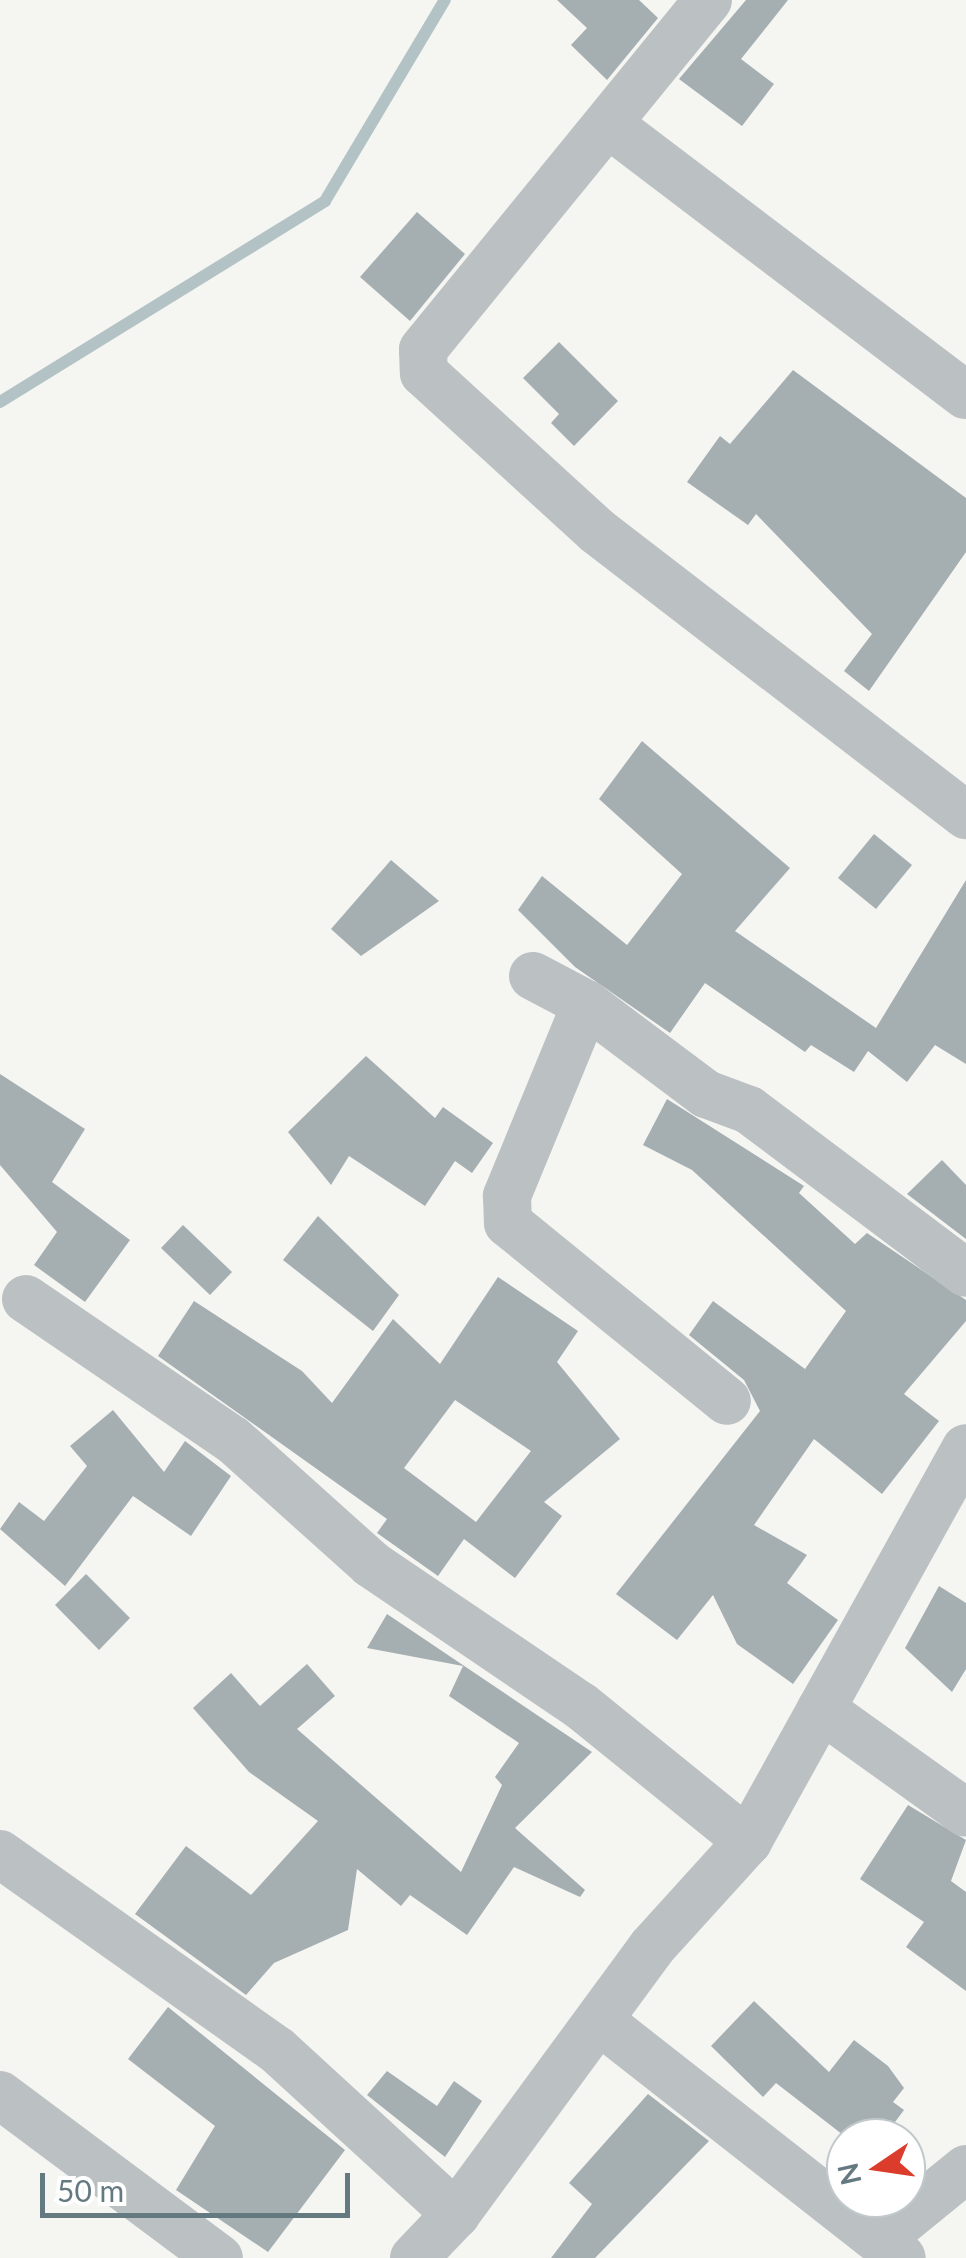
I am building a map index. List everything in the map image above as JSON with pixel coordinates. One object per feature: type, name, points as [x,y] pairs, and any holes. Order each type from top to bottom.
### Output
[{"type":"street","points":[[708,0],[611,126],[423,350],[424,373],[597,531],[965,814]]},
{"type":"street","points":[[611,126],[966,395]]},
{"type":"street","points":[[533,976],[586,1004],[706,1094],[749,1110],[966,1272]]},
{"type":"street","points":[[586,1004],[507,1196],[508,1223],[727,1401]]},
{"type":"street","points":[[26,1299],[232,1440],[371,1564],[581,1706],[748,1840]]},
{"type":"street","points":[[414,2258],[456,2214],[601,2022],[652,1947],[748,1840],[966,1448]]},
{"type":"street","points":[[821,1710],[966,1814]]},
{"type":"street","points":[[0,1854],[277,2050],[456,2214]]},
{"type":"street","points":[[601,2022],[891,2248],[966,2169]]},
{"type":"street","points":[[0,2096],[219,2258]]},
{"type":"building","points":[[557,0],[639,0],[658,18],[607,80],[571,45],[587,28]]},
{"type":"building","points":[[746,0],[788,0],[741,59],[774,84],[742,126],[679,79]]},
{"type":"building","points":[[417,212],[465,254],[410,321],[360,277]]},
{"type":"building","points":[[559,342],[618,401],[574,446],[551,423],[559,414],[523,378]]},
{"type":"building","points":[[793,370],[966,498],[966,552],[869,691],[844,671],[872,634],[756,514],[748,525],[687,482],[720,436],[730,444]]},
{"type":"building","points":[[642,741],[790,868],[735,931],[876,1028],[966,880],[966,1064],[935,1045],[907,1082],[868,1051],[854,1072],[811,1045],[805,1052],[705,983],[670,1033],[575,967],[518,910],[542,876],[627,945],[682,874],[599,799]]},
{"type":"building","points":[[874,834],[912,865],[876,909],[838,878]]},
{"type":"building","points":[[391,860],[439,901],[361,956],[331,929]]},
{"type":"building","points":[[366,1056],[435,1118],[443,1107],[493,1143],[472,1173],[455,1161],[425,1206],[349,1156],[331,1185],[288,1132]]},
{"type":"building","points":[[0,1074],[85,1129],[52,1182],[130,1240],[85,1302],[34,1265],[57,1232],[0,1165]]},
{"type":"building","points":[[667,1099],[804,1186],[799,1193],[855,1244],[867,1233],[966,1300],[966,1321],[904,1394],[939,1421],[882,1494],[814,1439],[754,1525],[807,1555],[787,1583],[838,1620],[793,1684],[737,1644],[713,1595],[677,1640],[616,1594],[760,1411],[744,1380],[689,1335],[713,1301],[805,1369],[846,1311],[692,1170],[643,1145]]},
{"type":"building","points":[[942,1160],[966,1185],[966,1239],[907,1194]]},
{"type":"building","points":[[318,1216],[399,1295],[373,1331],[283,1260]]},
{"type":"building","points":[[183,1225],[232,1272],[210,1295],[161,1248]]},
{"type":"building","points":[[498,1277],[578,1331],[557,1362],[620,1439],[544,1502],[562,1516],[515,1578],[464,1539],[438,1576],[377,1533],[387,1519],[158,1356],[194,1301],[302,1371],[332,1403],[393,1319],[440,1364]],"holes":[[[455,1400],[531,1451],[476,1522],[404,1468]]]},
{"type":"building","points":[[113,1410],[164,1472],[185,1441],[231,1476],[191,1536],[133,1496],[65,1586],[0,1529],[19,1502],[44,1521],[87,1466],[70,1446]]},
{"type":"building","points":[[86,1574],[130,1618],[99,1650],[55,1605]]},
{"type":"building","points":[[939,1586],[966,1603],[966,1669],[952,1692],[905,1648]]},
{"type":"building","points":[[387,1614],[592,1752],[515,1828],[585,1890],[580,1897],[514,1867],[467,1935],[410,1895],[401,1906],[357,1869],[348,1930],[274,1963],[246,1995],[135,1914],[186,1846],[251,1895],[318,1821],[249,1772],[193,1708],[231,1673],[260,1706],[307,1664],[335,1696],[297,1729],[461,1872],[502,1785],[495,1777],[519,1743],[449,1696],[463,1666],[367,1648]]},
{"type":"building","points":[[908,1805],[966,1840],[951,1881],[966,1892],[966,1991],[906,1947],[924,1922],[860,1879]]},
{"type":"building","points":[[754,2001],[829,2072],[854,2040],[888,2066],[904,2088],[893,2102],[904,2110],[898,2118],[826,2118],[826,2122],[776,2083],[763,2097],[711,2046]]},
{"type":"building","points":[[168,2007],[345,2150],[268,2252],[176,2190],[215,2126],[128,2059]]},
{"type":"building","points":[[387,2071],[437,2106],[454,2081],[482,2101],[445,2157],[367,2095]]},
{"type":"building","points":[[648,2094],[709,2141],[595,2258],[551,2258],[592,2204],[569,2183]]},
{"type":"waterway","points":[[0,402],[325,201],[445,0]]}]
